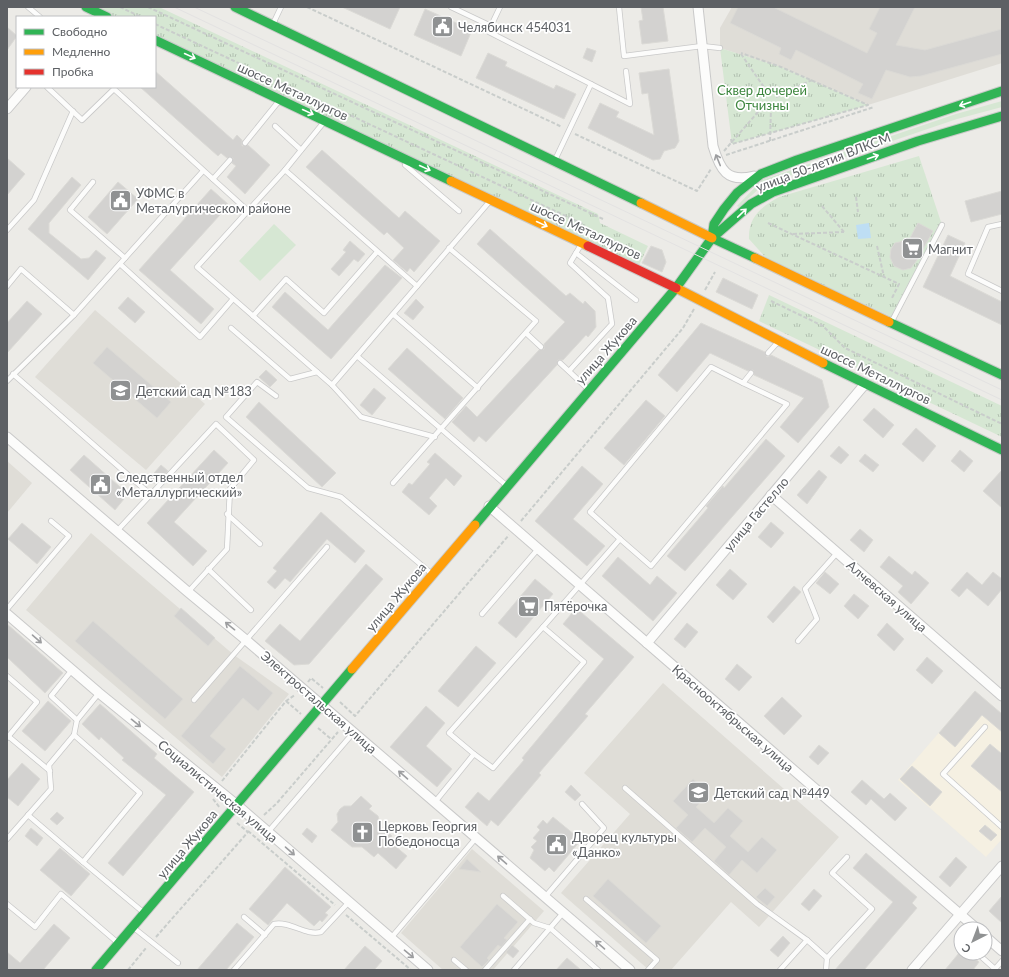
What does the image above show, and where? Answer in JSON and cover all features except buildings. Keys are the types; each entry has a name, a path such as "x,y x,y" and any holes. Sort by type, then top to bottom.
{"main road":[{"path":"235,7 712,238 1002,375"},
{"path":"88,11 104,16"},
{"name":"шоссе Металлургов","path":"156,40 699,299 865,384 1002,450"},
{"name":"улица 50-летия ВЛКСМ","path":"712,238 714,224 724,209 737,194 761,174 797,160 1002,91"},
{"name":"улица 50-летия ВЛКСМ","path":"712,238 751,204 773,192 918,141 1002,116"},
{"name":"улица Жукова","path":"96,970 323,706 432,574 676,288 712,238"}],"street":[{"path":"698,7 713,146 717,158 725,173 733,178 743,179 761,174"},
{"path":"7,109 25,88"},
{"name":"улица Гастелло","path":"647,643 865,384"},
{"name":"Электростальская улица","path":"7,437 303,688 630,970"},
{"name":"Алчевская улица","path":"771,495 1002,696"},
{"name":"Краснооктябрьская улица","path":"490,506 968,921"},
{"name":"Социалистическая улица","path":"7,614 99,693 237,805 428,970"},
{"path":"912,970 1002,866"},
{"path":"993,943 1002,951"}],"lane":[{"path":"28,7 39,16"},
{"path":"273,25 281,7"},
{"path":"451,7 492,26"},
{"path":"500,7 489,32 630,104 626,71"},
{"path":"619,7 624,56 702,46 720,48"},
{"path":"554,162 591,84"},
{"path":"48,88 82,120 114,89 247,210"},
{"path":"245,143 280,99"},
{"path":"7,230 34,200 72,111"},
{"path":"325,121 285,170 247,210 197,267 332,385 361,417 435,437"},
{"path":"275,126 301,150"},
{"path":"390,152 459,211"},
{"path":"213,179 230,160"},
{"path":"285,170 417,286"},
{"path":"7,381 74,316 203,171"},
{"path":"93,182 70,210 125,258"},
{"path":"332,385 394,315 491,199"},
{"path":"1002,224 988,228 968,274 1002,291"},
{"path":"891,323 942,225"},
{"path":"569,372 612,324 608,298 570,263 582,243"},
{"path":"392,483 435,437 536,322 449,248"},
{"path":"253,316 286,279 324,313 377,252"},
{"path":"576,253 636,300"},
{"path":"120,264 200,337 233,299"},
{"path":"7,286 22,269 74,316"},
{"path":"394,315 478,388"},
{"path":"231,328 290,379 317,372"},
{"path":"526,333 541,347"},
{"path":"768,353 779,340"},
{"path":"357,356 507,486"},
{"path":"560,363 589,390"},
{"path":"711,367 743,383 787,404 651,566 590,512 711,367"},
{"path":"743,383 751,373"},
{"path":"13,374 151,495"},
{"path":"276,396 257,382 226,417 308,488 341,497 432,574"},
{"path":"117,531 216,424 254,460 230,490 227,549 188,592"},
{"path":"228,514 260,544"},
{"path":"7,609 69,536 51,521"},
{"path":"543,627 584,662 493,768 449,733 620,539"},
{"path":"194,700 327,547"},
{"path":"482,614 538,549"},
{"path":"798,641 817,619 805,589 837,552"},
{"path":"208,570 251,610"},
{"path":"72,670 51,696 76,720"},
{"path":"7,676 37,702 8,737 50,771"},
{"path":"7,839 51,789 49,765 74,735 76,720 99,693"},
{"path":"985,727 943,774 1002,827"},
{"path":"268,832 354,732"},
{"path":"74,735 140,793 83,862"},
{"path":"435,802 474,754"},
{"path":"625,788 757,904 807,940 827,958"},
{"path":"545,897 604,828 582,804"},
{"path":"28,815 144,914"},
{"path":"391,938 476,838"},
{"path":"826,970 827,958 872,909 832,873 847,857"},
{"path":"7,904 35,926 61,894 119,943"},
{"path":"502,896 534,923 550,928 598,970"},
{"path":"586,899 657,960 648,970"},
{"path":"234,970 274,924 282,923 315,934 321,932 349,902"},
{"path":"514,970 563,912"},
{"path":"244,917 265,935"},
{"path":"485,970 530,919"},
{"path":"133,927 178,963"},
{"path":"780,970 807,940"},
{"path":"454,960 466,970"},
{"path":"985,961 994,970 1002,961"}],"path":[{"path":"120,7 139,16"},
{"path":"148,7 603,219"},
{"path":"307,7 697,191 717,158 764,105"},
{"path":"156,24 585,225"},
{"path":"732,142 732,144 868,105 812,80 741,53 768,93"},
{"path":"776,97 812,80"},
{"path":"717,158 874,107"},
{"path":"770,108 770,141"},
{"path":"731,138 732,142"},
{"path":"856,197 858,212"},
{"path":"792,234 844,232 822,206"},
{"path":"768,223 899,284 892,298"},
{"path":"877,246 884,277"},
{"path":"128,970 256,822 277,803 345,725 355,716 515,528 683,328 715,272"},
{"path":"771,301 823,326 845,348 1002,424"},
{"path":"355,716 311,678 303,688 286,701 216,788 208,794 228,816 341,910 410,970"}],"shaded area":[{"path":"732,7 1001,7 1002,63 868,105 781,67 720,48 720,28"},
{"name":"Детский сад №183","path":"95,310 205,404 146,470 35,377"},
{"path":"7,461 32,483 7,513"},
{"path":"91,533 234,655 289,694 222,777 26,610"},
{"name":"Детский сад №449","path":"663,683 839,837 759,927 731,902 671,970 649,970 561,893 630,814 584,773"},
{"path":"975,691 1002,714 1002,839 986,857 898,780"},
{"path":"472,849 544,911 493,970 443,970 401,933"}],"green space":[{"path":"93,7 159,7 598,214 600,223 648,246 639,265 156,36 156,16 112,16"},
{"name":"Сквер дочерей Отчизны","path":"720,48 781,67 868,105 732,144"},
{"path":"1002,101 1002,107 957,119 763,185 739,207 737,206 762,180 956,114"},
{"path":"919,156 942,225 894,318 766,258 749,239 749,231 753,219 761,209 779,197"},
{"path":"274,224 296,245 260,281 239,261"},
{"path":"769,295 1002,406 1002,437 759,321"}],"water":[{"path":"869,223 871,238 858,239 856,225"}],"tram line":[{"path":"174,7 1002,400"},
{"path":"194,7 1002,390"}],"traffic: fast":[{"path":"86,7 105,16"},
{"path":"235,7 641,203"},
{"path":"156,40 451,181"},
{"path":"712,238 714,224 724,209 737,193 761,174 797,160 1002,91"},
{"path":"712,238 751,204 773,192 918,141 1002,116"},
{"path":"475,525 676,288 712,238 755,258"},
{"path":"889,322 1002,375"},
{"path":"823,363 1002,450"},
{"path":"96,970 352,669"}],"traffic: slow":[{"path":"451,181 588,246"},
{"path":"641,203 712,238"},
{"path":"755,258 889,322"},
{"path":"676,288 823,363"},
{"path":"352,669 475,525"}],"traffic: jam":[{"path":"588,246 676,288"}],"place":[{"name":"Челябинск 454031","path":"443,27"},
{"name":"УФМС в Металургическом районе","path":"121,200"},
{"name":"Магнит","path":"912,249"},
{"name":"Детский сад №183","path":"120,391"},
{"name":"Следственный отдел «Металлургический»","path":"101,484"},
{"name":"Пятёрочка","path":"528,606"},
{"name":"Детский сад №449","path":"698,793"},
{"name":"Церковь Георгия Победоносца","path":"362,833"},
{"name":"Дворец культуры «Данко»","path":"556,844"}]}
